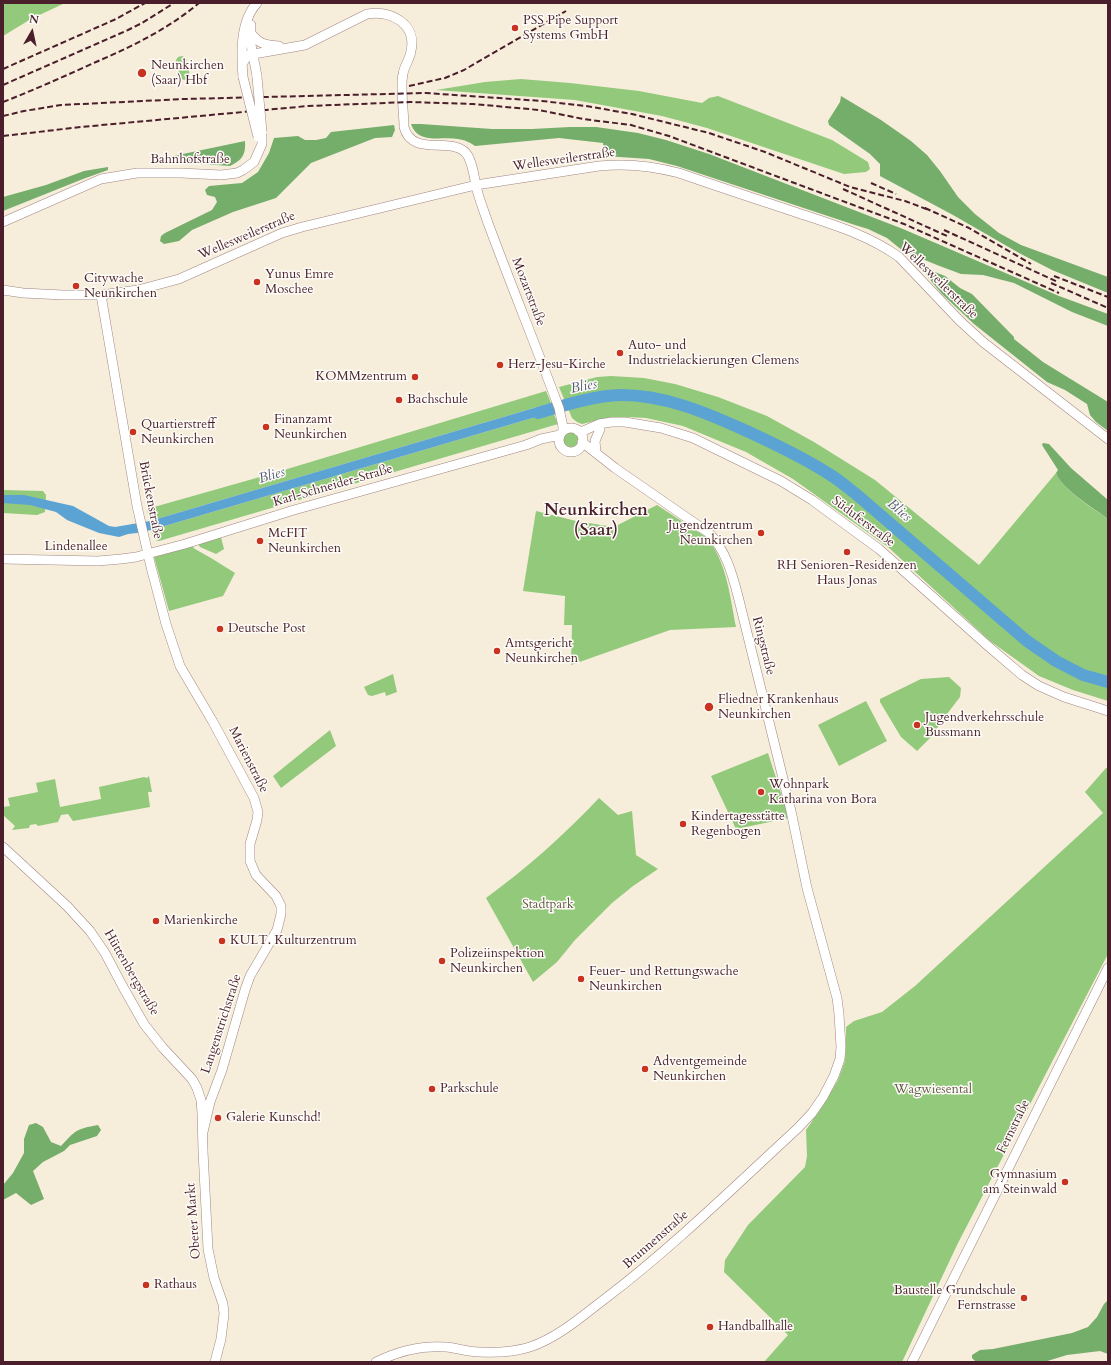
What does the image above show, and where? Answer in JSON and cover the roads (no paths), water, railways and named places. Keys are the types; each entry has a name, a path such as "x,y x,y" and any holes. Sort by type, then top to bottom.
{"street":[{"path":"258,3 252,18 250,32 251,47 257,77 262,136 260,148"},
{"path":"258,3 252,8 245,27 242,49 242,64 243,77 254,115 260,148"},
{"name":"Mozartstraße","path":"253,53 305,45 367,14 386,14 401,20 410,32 412,45 411,52 402,74 404,127 406,133 417,143 454,147 461,149 467,154 471,162 480,199 506,272 570,434"},
{"path":"250,32 256,40 262,43 291,48"},
{"path":"242,64 248,55 253,53"},
{"name":"Bahnhofstraße","path":"3,222 101,179 137,173 230,174 243,170 254,162 260,148"},
{"name":"Wellesweilerstraße","path":"3,290 63,295 102,295 138,290 179,279 282,233 302,227 476,185 599,166 644,166 679,173 845,229 871,240 898,258 960,321 983,342 1108,440"},
{"name":"Brückenstraße","path":"102,295 112,364 148,554 172,645 180,666 201,702"},
{"name":"Süduferstraße","path":"570,434 599,424 612,422 625,422 644,425 673,431 693,438 764,472 812,500 879,549 1022,675 1039,686 1064,697 1108,711"},
{"name":"Süduferstraße","path":"570,434 590,433 600,429 619,426 644,425"},
{"path":"596,452 594,441 600,429"},
{"name":"Karl-Schneider-Straße","path":"148,554 294,510 526,445 542,439 570,434"},
{"name":"Ringstraße","path":"570,434 596,452 615,468"},
{"name":"Ringstraße","path":"570,434 615,468 709,533 721,547 732,572 791,811 807,888 837,998"},
{"name":"Lindenallee","path":"3,558 98,561 121,560 148,554"},
{"name":"Marienstraße","path":"201,702 214,722 254,798 258,812 257,820 252,833 249,852 251,867 256,875 276,896 281,906"},
{"name":"Hüttenbergstraße","path":"3,848 67,906 90,931 105,953 144,1024 163,1048 192,1079 201,1100 203,1132"},
{"name":"Langenstrichstraße","path":"203,1132 210,1102 226,1055 237,1013 250,976 277,930 281,914 281,906"},
{"name":"Fernstraße","path":"912,1362 1108,968"},
{"name":"Brunnenstraße","path":"376,1362 392,1354 426,1347 446,1347 478,1352 504,1352 529,1347 557,1335 642,1270 798,1128 824,1097 840,1060 842,1037 837,998"},
{"path":"197,1088 207,1091 214,1091"},
{"name":"Oberer Markt","path":"203,1132 208,1249 214,1278 223,1307 224,1325 215,1362"}],"water":[{"path":"551,403 553,412 151,530 119,537 99,533 67,520 56,512 30,505 3,503 3,495 24,495 73,506 109,526 115,527 150,521"}],"waterway":[{"name":"Blies","path":"538,413 579,401 611,395 637,396 667,401 697,410 763,439 808,461 833,476 1027,641 1056,661 1083,675 1108,682"}],"railway":[{"path":"3,69 116,19 145,3"},
{"path":"3,85 128,30 174,3"},
{"path":"3,102 61,78 137,43 163,29 199,3"},
{"path":"409,86 445,78 464,70 566,11"},
{"path":"3,116 61,105 184,99 426,93 542,101 586,106 632,114 709,133 765,152 850,187 905,201 929,210"},
{"path":"3,136 81,127 308,106 410,102 473,104 539,110 583,119 631,125 669,136 904,224 1059,293"},
{"path":"871,183 896,194"},
{"path":"843,189 947,236"},
{"path":"925,208 969,228 1031,264"},
{"path":"944,230 1058,282"},
{"path":"1054,276 1108,297"},
{"path":"1051,283 1108,308"}],"place":[{"name":"PSS Pipe Support Systems GmbH","path":"515,28"},
{"name":"Neunkirchen (Saar) Hbf","path":"142,73"},
{"name":"Yunus Emre Moschee","path":"257,282"},
{"name":"Citywache Neunkirchen","path":"76,286"},
{"name":"Auto- und Industrielackierungen Clemens","path":"620,353"},
{"name":"Herz-Jesu-Kirche","path":"500,365"},
{"name":"KOMMzentrum","path":"415,377"},
{"name":"Bachschule","path":"399,400"},
{"name":"Finanzamt Neunkirchen","path":"266,427"},
{"name":"Quartierstreff Neunkirchen","path":"133,432"},
{"name":"Jugendzentrum Neunkirchen","path":"761,533"},
{"name":"McFIT Neunkirchen","path":"260,541"},
{"name":"RH Senioren-Residenzen Haus Jonas","path":"847,552"},
{"name":"Deutsche Post","path":"220,629"},
{"name":"Amtsgericht Neunkirchen","path":"497,651"},
{"name":"Fliedner Krankenhaus Neunkirchen","path":"709,707"},
{"name":"Jugendverkehrsschule Bussmann","path":"917,725"},
{"name":"Wohnpark Katharina von Bora","path":"761,792"},
{"name":"Kindertagesstätte Regenbogen","path":"683,824"},
{"name":"Marienkirche","path":"156,921"},
{"name":"KULT. Kulturzentrum","path":"222,941"},
{"name":"Polizeiinspektion Neunkirchen","path":"442,961"},
{"name":"Feuer- und Rettungswache Neunkirchen","path":"581,979"},
{"name":"Adventgemeinde Neunkirchen","path":"645,1069"},
{"name":"Parkschule","path":"432,1089"},
{"name":"Galerie Kunschd!","path":"218,1118"},
{"name":"Gymnasium am Steinwald","path":"1065,1182"},
{"name":"Rathaus","path":"146,1285"},
{"name":"Baustelle Grundschule Fernstrasse","path":"1024,1298"},
{"name":"Handballhalle","path":"710,1327"}],"district":[{"name":"Neunkirchen (Saar)","path":"596,521"}],"park label":[{"name":"Stadtpark","path":"548,905"},
{"name":"Wagwiesental","path":"933,1090"}]}
